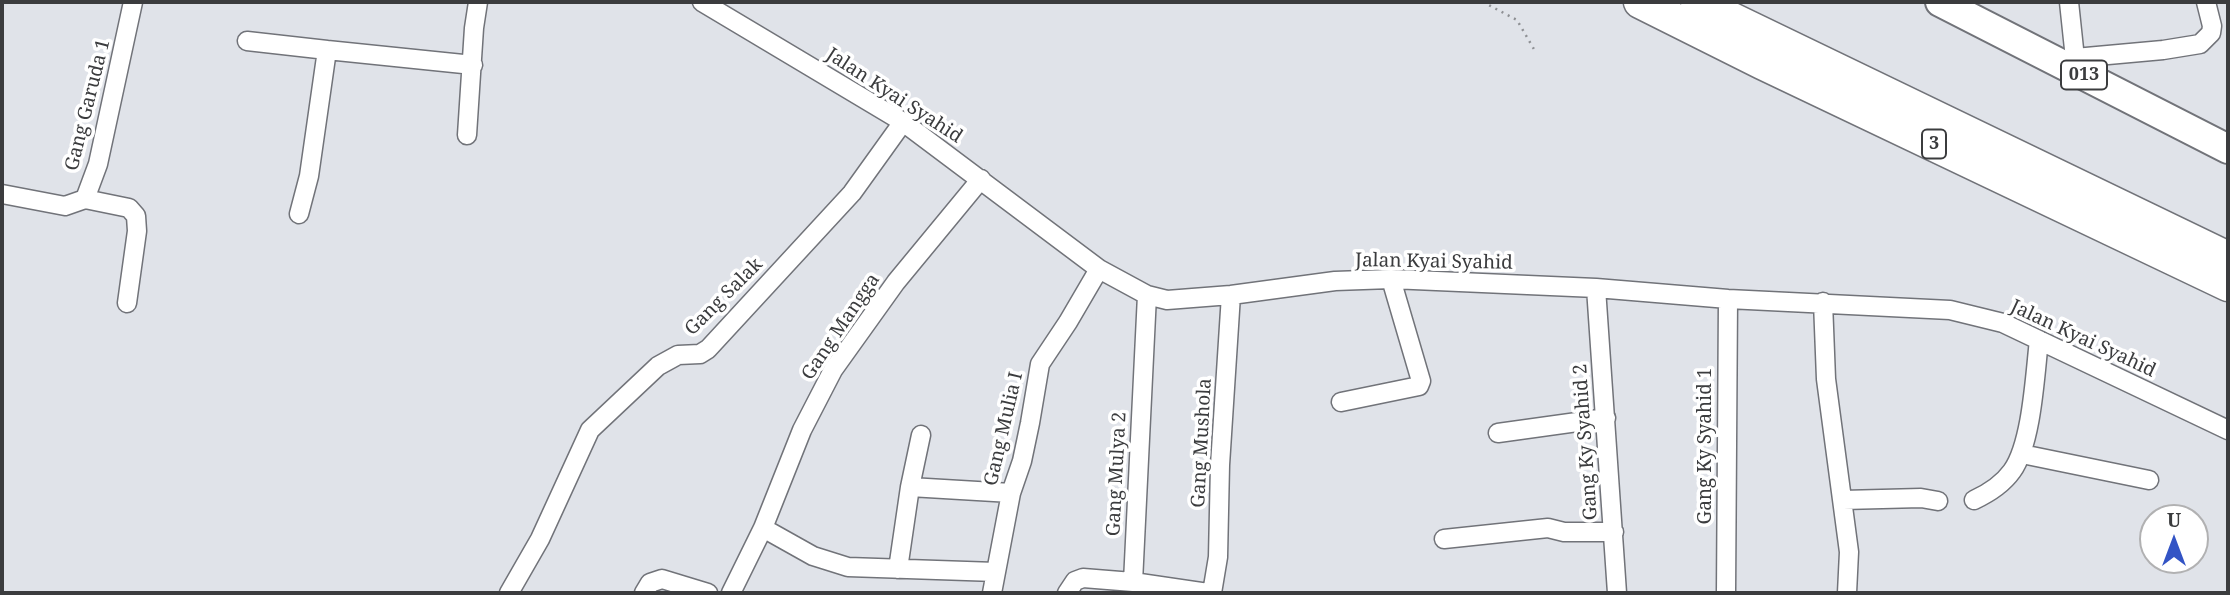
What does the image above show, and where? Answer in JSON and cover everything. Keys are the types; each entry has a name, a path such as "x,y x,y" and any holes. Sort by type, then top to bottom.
{"highway":[{"name":"3","path":"1640,2 2228,285"},
{"name":"3","path":"1698,2 2228,258"}],"main road":[{"name":"013","path":"1940,2 2076,64 2228,149"}],"street":[{"name":"Gang Garuda 1","path":"127,303 137,231 136,216 129,208 85,199 98,164 133,2"},
{"path":"467,135 478,2"},
{"name":"Jalan Kyai Syahid","path":"702,2 902,122 1099,269 1147,295 1167,300 1231,295 1335,281 1391,279 1596,288 1728,299 1950,310 2003,323 2228,430"},
{"path":"2069,2 2076,64 2200,44 2211,33 2212,26 2206,2"},
{"path":"247,41 473,65"},
{"path":"299,214 309,176 327,50"},
{"name":"Gang Salak","path":"509,593 540,539 590,430 659,366 678,355 700,354 708,349 852,193 902,122"},
{"name":"Gang Mangga","path":"730,593 763,528 802,430 833,370 896,282 981,179"},
{"path":"2,194 65,206 85,199"},
{"name":"Gang Mulia I","path":"992,593 1011,493 1022,461 1040,364 1099,269"},
{"path":"1340,402 1419,386 1422,381 1391,279"},
{"name":"Gang Ky Syahid 2","path":"1596,288 1617,593"},
{"name":"Gang Mulya 2","path":"1132,582 1147,295"},
{"name":"Gang Mushola","path":"1132,582 1210,593 1218,557 1220,465 1231,295"},
{"name":"Gang Ky Syahid 1","path":"1726,593 1728,299"},
{"path":"1823,303 1826,379 1849,552 1847,593"},
{"path":"1974,500 1994,490 2012,471 2022,454 2039,340"},
{"path":"1498,433 1605,418"},
{"path":"898,569 921,435"},
{"path":"2022,454 2149,480"},
{"path":"910,487 1011,493"},
{"path":"1843,500 1921,498 1938,501"},
{"path":"763,528 813,556 848,567 996,572"},
{"path":"1444,539 1548,528 1564,532 1614,532"},
{"path":"1068,593 1075,581 1083,578 1132,582"},
{"path":"644,593 650,583 662,579 708,593"}],"path":[{"path":"1483,2 1517,20 1535,51"}]}
